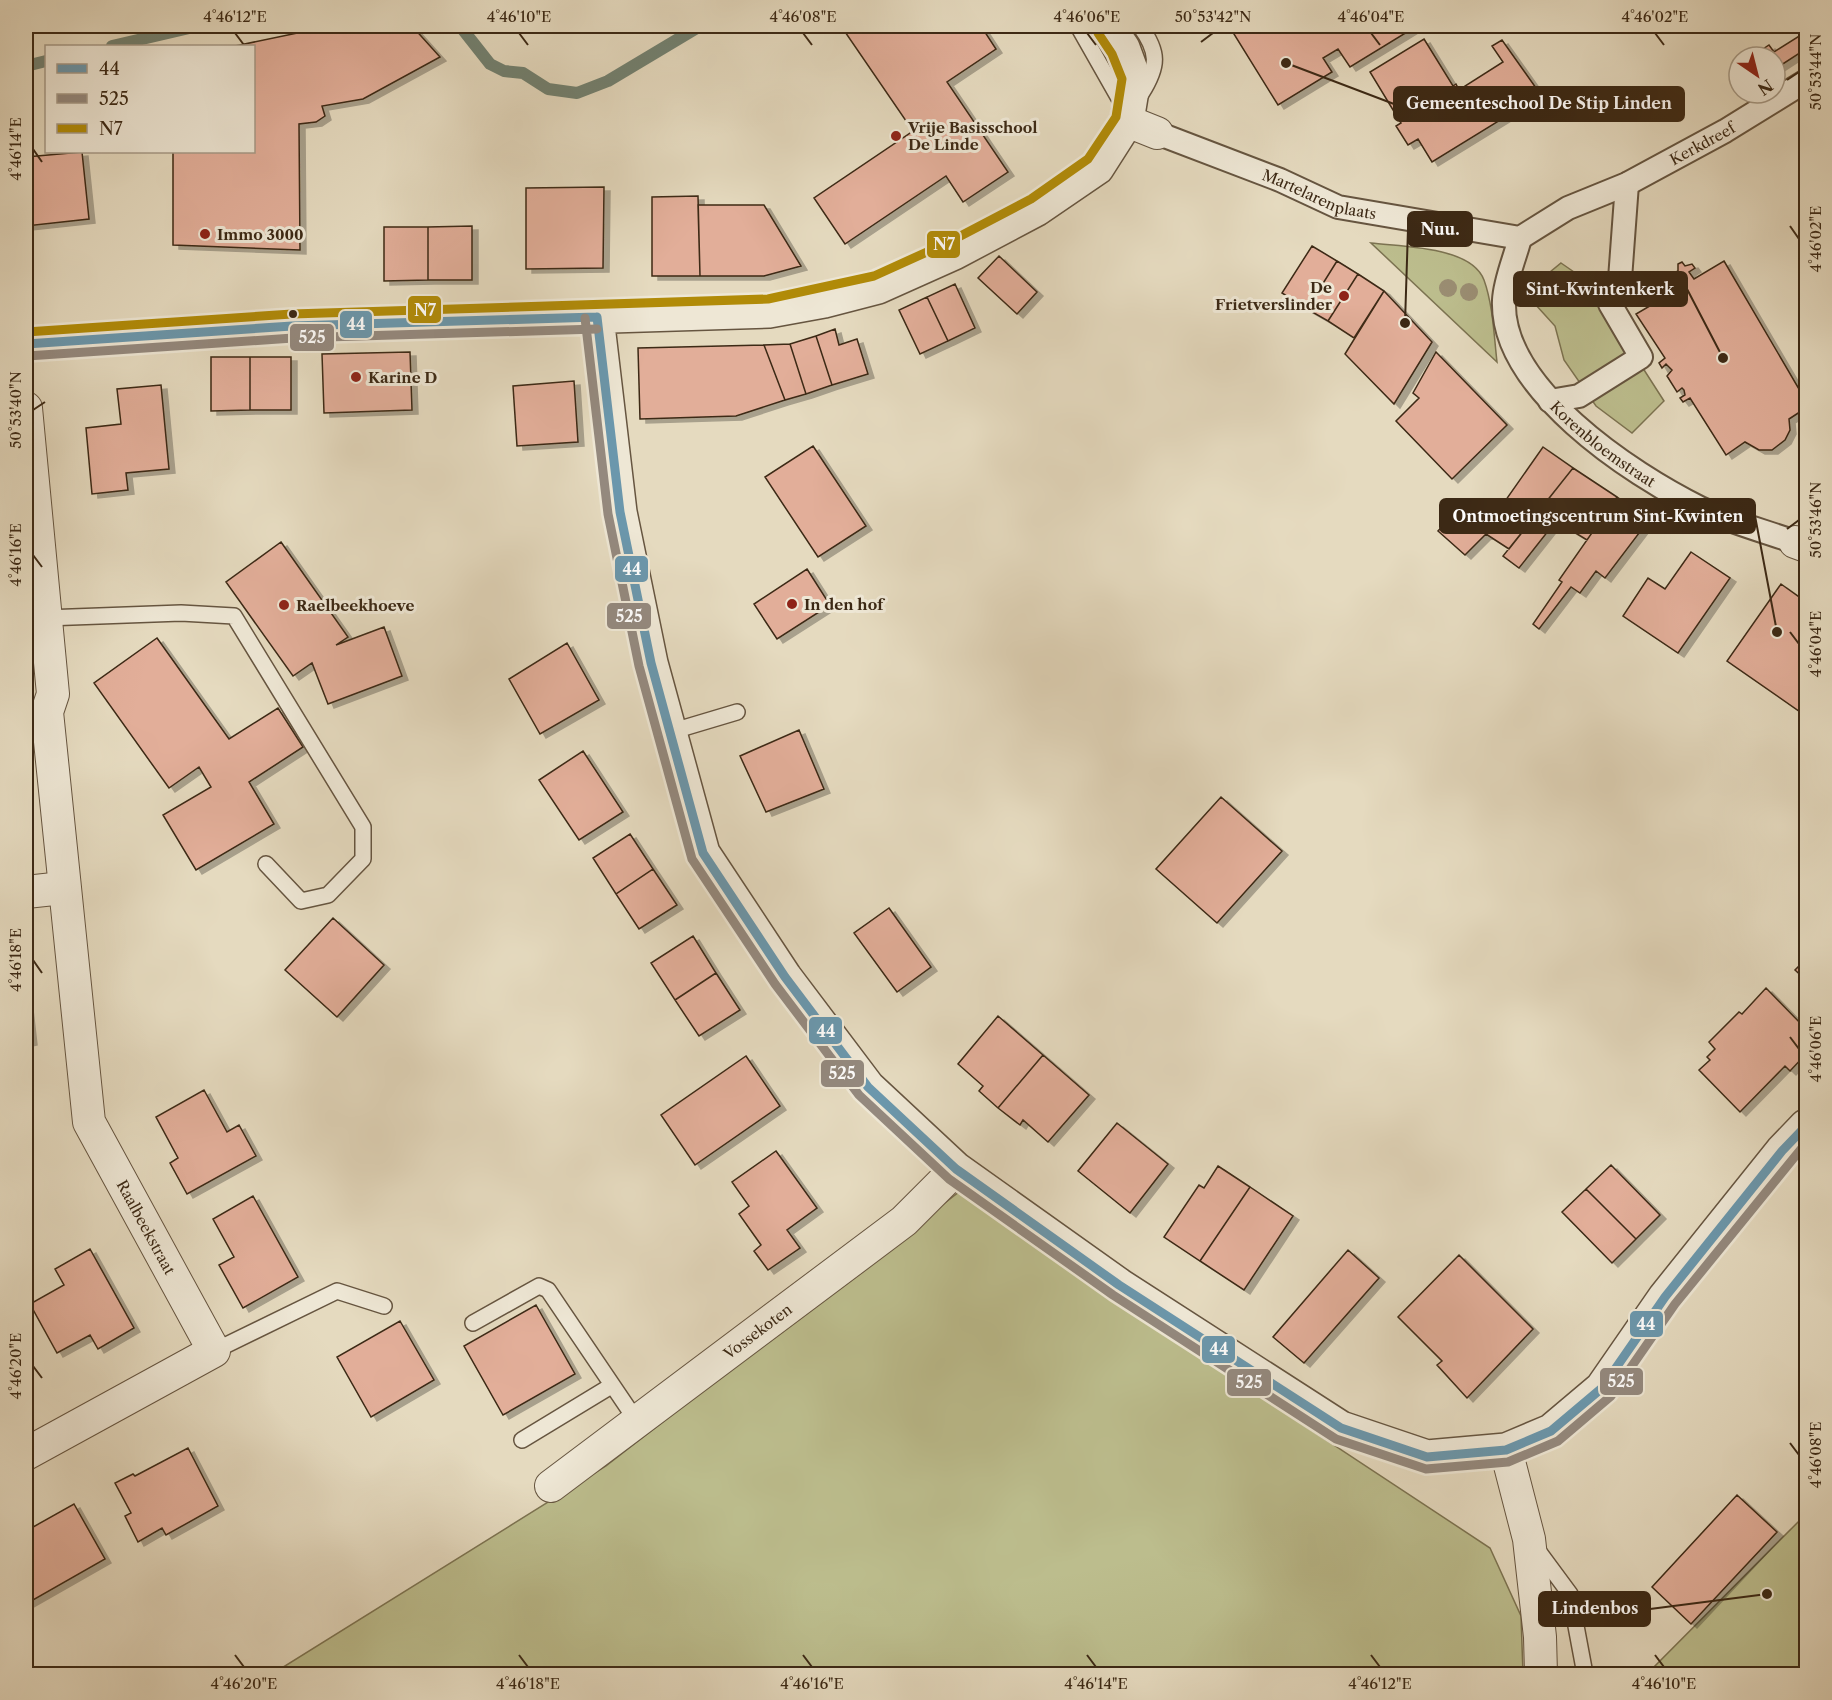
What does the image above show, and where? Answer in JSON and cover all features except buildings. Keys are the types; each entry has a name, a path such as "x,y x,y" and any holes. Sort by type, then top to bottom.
{"street":[{"path":"26,344 292,326 769,311 824,302 878,287 954,253 1037,209 1097,168 1128,118 1134,78 1124,48 1108,26"},
{"name":"Kerkdreef","path":"1627,184 1725,130 1806,81"},
{"name":"Martelarenplaats","path":"1128,118 1157,133 1280,180 1338,207 1520,238"},
{"path":"1520,238 1568,208 1627,184 1620,279 1610,304 1641,357 1579,396 1550,401"},
{"name":"Korenbloemstraat","path":"1520,238 1504,300 1507,326 1518,358 1550,401 1605,450 1700,508 1801,544"},
{"path":"597,317 620,512 651,663 703,853 785,977 868,1088 957,1169 1119,1285 1341,1428 1427,1457 1506,1450 1551,1431 1602,1388 1665,1297 1782,1151 1806,1126"},
{"name":"Raalbeekstraat","path":"26,408 53,694 47,712 63,888 89,1122 214,1351"},
{"path":"26,892 63,888"},
{"name":"Vossekoten","path":"551,1486 904,1221 957,1169"},
{"path":"26,1454 214,1351"},
{"path":"1506,1450 1529,1539 1540,1636 1540,1674"}],"lane":[{"path":"1078,26 1128,118"},
{"path":"1128,118 1149,82 1156,56 1152,42 1140,26"},
{"path":"45,618 181,613 234,616 363,827 363,859 328,895 301,901 266,864"},
{"path":"670,732 737,712"},
{"path":"473,1323 539,1286 548,1290 611,1386 638,1422"},
{"path":"214,1351 337,1291 384,1306"},
{"path":"522,1440 611,1386"},
{"path":"1529,1539 1570,1594 1585,1674"}],"green space":[{"path":"1371,243 1451,254 1477,269 1484,280 1489,300 1497,362"},
{"path":"1561,263 1587,281 1664,401 1632,433 1596,406 1564,360 1555,326 1535,304 1544,277"},
{"path":"959,1192 1099,1290 1490,1548 1521,1616 1523,1674 272,1674 606,1466"},
{"path":"1806,1514 1806,1674 1647,1674"}],"waterway":[{"path":"116,45 198,26"},
{"path":"460,26 490,64 504,71 523,73 548,89 577,93 608,81 700,26"},
{"path":"26,66 45,61"}],"transit line":[{"name":"N7","path":"26,332 292,314 768,299 874,276 949,242 1031,199 1088,159 1116,117 1122,79 1112,54 1098,33"},
{"name":"44","path":"597,317 620,512 651,663 703,853 785,977 868,1087 956,1169 1119,1285 1341,1428 1427,1457 1506,1450 1551,1431 1602,1388 1665,1297 1782,1151 1806,1126"},
{"name":"44","path":"26,344 292,326 597,317"},
{"name":"525","path":"585,318 608,514 639,666 692,859 775,984 859,1095 949,1179 1113,1295 1336,1439 1426,1469 1508,1462 1558,1441 1611,1396 1675,1304 1806,1143"},
{"name":"525","path":"27,356 293,338 597,329"}],"place":[{"name":"Gemeenteschool De Stip Linden","path":"1286,63"},
{"name":"Vrije Basisschool De Linde","path":"896,136"},
{"name":"Immo 3000","path":"205,234"},
{"name":"De Frietverslinder","path":"1344,296"},
{"name":"Nuu.","path":"1405,323"},
{"name":"Sint-Kwintenkerk","path":"1723,358"},
{"name":"Karine D","path":"356,377"},
{"name":"In den hof","path":"792,604"},
{"name":"Raelbeekhoeve","path":"284,605"},
{"name":"Ontmoetingscentrum Sint-Kwinten","path":"1777,632"},
{"name":"Lindenbos","path":"1767,1594"}]}
